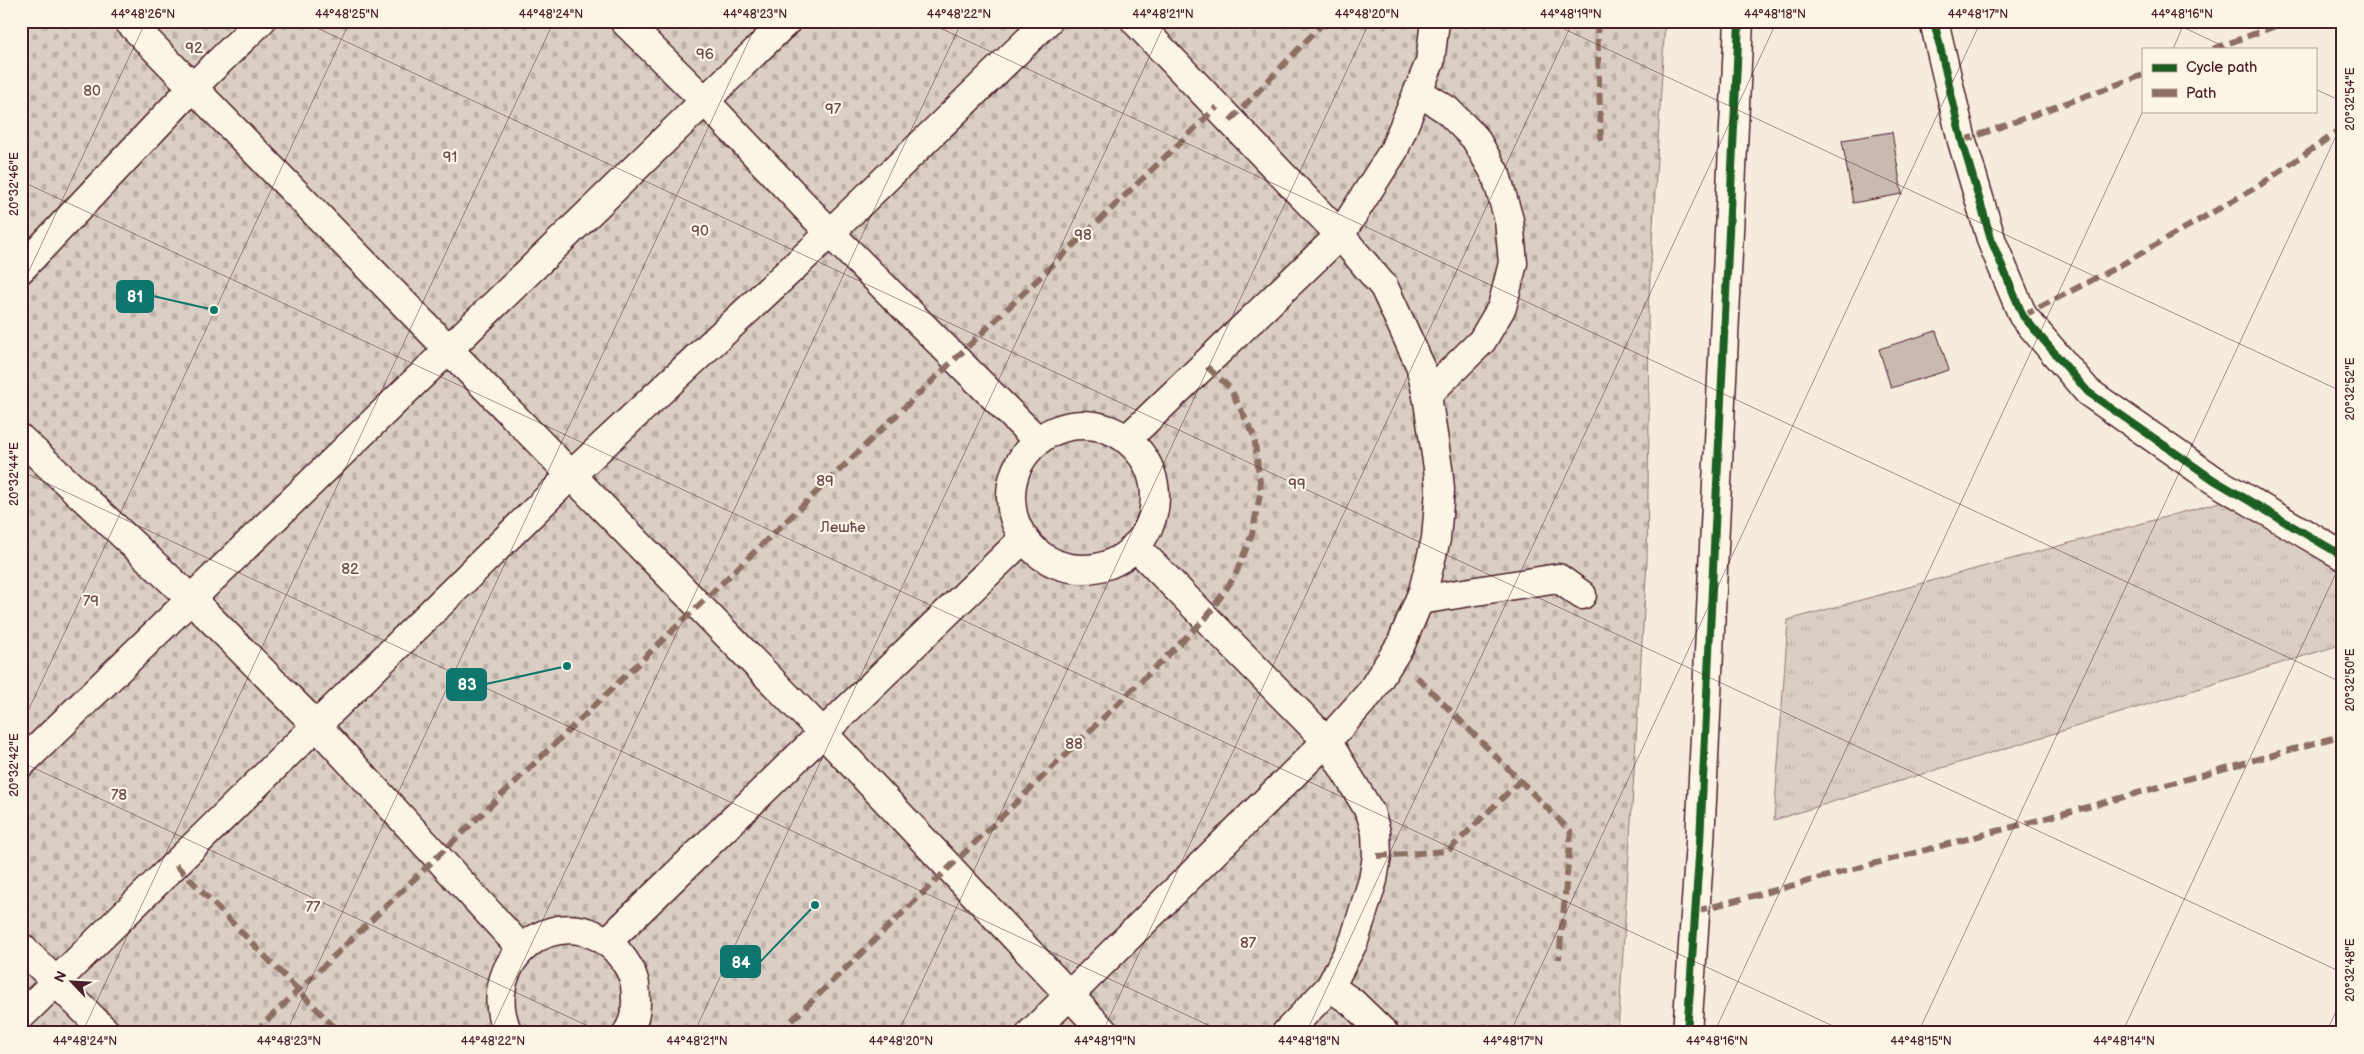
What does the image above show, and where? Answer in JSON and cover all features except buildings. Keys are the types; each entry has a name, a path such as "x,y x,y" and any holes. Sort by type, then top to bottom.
{"street":[{"path":"128,21 446,350 823,733 1105,1033"},
{"path":"21,269 193,87 261,21"},
{"path":"624,21 705,101 830,233 1038,441"},
{"path":"21,764 787,21"},
{"path":"21,1016 58,982 570,476 830,233 1048,21"},
{"path":"1031,1033 1327,740 1370,693 1400,644 1420,600 1436,539 1440,490 1428,396 1420,365 1384,287 1340,235 1135,21"},
{"path":"1127,439 1340,235 1394,150 1430,62 1435,21"},
{"path":"1687,1033 1700,842 1739,21"},
{"path":"1934,21 1962,141 1992,242 2023,316 2088,392 2214,480 2343,556"},
{"path":"1418,92 1447,110 1475,138 1496,175 1509,220 1513,263 1502,308 1482,341 1428,396"},
{"path":"1082,425 1110,429 1127,439 1144,456 1153,478 1155,503 1149,526 1135,546 1119,560 1099,567 1078,569 1051,561 1039,554 1024,538 1015,519 1011,497 1015,476 1021,463 1038,441 1054,431 1082,425"},
{"path":"21,439 192,600 317,726 521,948"},
{"path":"607,942 1024,538"},
{"path":"1135,546 1327,740 1370,812 1376,832 1377,856 1373,880 1354,941 1330,987 1286,1033"},
{"path":"1420,600 1558,578 1582,595"},
{"path":"508,1033 502,1020 499,1001 502,981 509,964 521,948 537,938 554,932 572,930 590,933 607,942 623,958 634,979 637,1002 632,1026 628,1033"},
{"path":"21,947 107,1033"},
{"path":"1330,987 1352,1002 1384,1033"}],"green space":[{"name":"Лешће","path":"21,21 1665,21 1648,312 1647,561 1618,1033 21,1033"},
{"path":"2242,496 2343,556 2343,644 1774,820 1788,620"}],"marked path":[{"path":"1230,121 1325,21"},
{"path":"1597,21 1601,141"},
{"path":"2216,48 2289,21"},
{"path":"1962,141 2142,75"},
{"path":"254,1033 1217,107"},
{"path":"2023,316 2119,266 2260,185 2343,128"},
{"path":"779,1033 1206,618 1235,576 1252,534 1261,490 1254,436 1230,388 1205,365"},
{"path":"1417,677 1571,832 1559,959"},
{"path":"1696,911 2095,805 2343,735"},
{"path":"1377,856 1448,851 1520,781"},
{"path":"176,865 340,1033"}],"cycle path":[{"path":"1687,1033 1700,842 1739,21"},
{"path":"1934,21 1962,141 1992,242 2023,316 2088,392 2214,480 2343,556"}],"place":[{"name":"81","path":"214,310"},
{"name":"83","path":"567,666"},
{"name":"84","path":"815,905"}],"park label":[{"name":"92","path":"194,48"},
{"name":"96","path":"705,54"},
{"name":"80","path":"92,91"},
{"name":"97","path":"833,109"},
{"name":"91","path":"450,157"},
{"name":"90","path":"700,231"},
{"name":"98","path":"1083,235"},
{"name":"89","path":"825,481"},
{"name":"99","path":"1297,484"},
{"name":"82","path":"350,569"},
{"name":"79","path":"91,601"},
{"name":"88","path":"1074,744"},
{"name":"78","path":"119,795"},
{"name":"77","path":"313,907"},
{"name":"87","path":"1248,943"}]}
